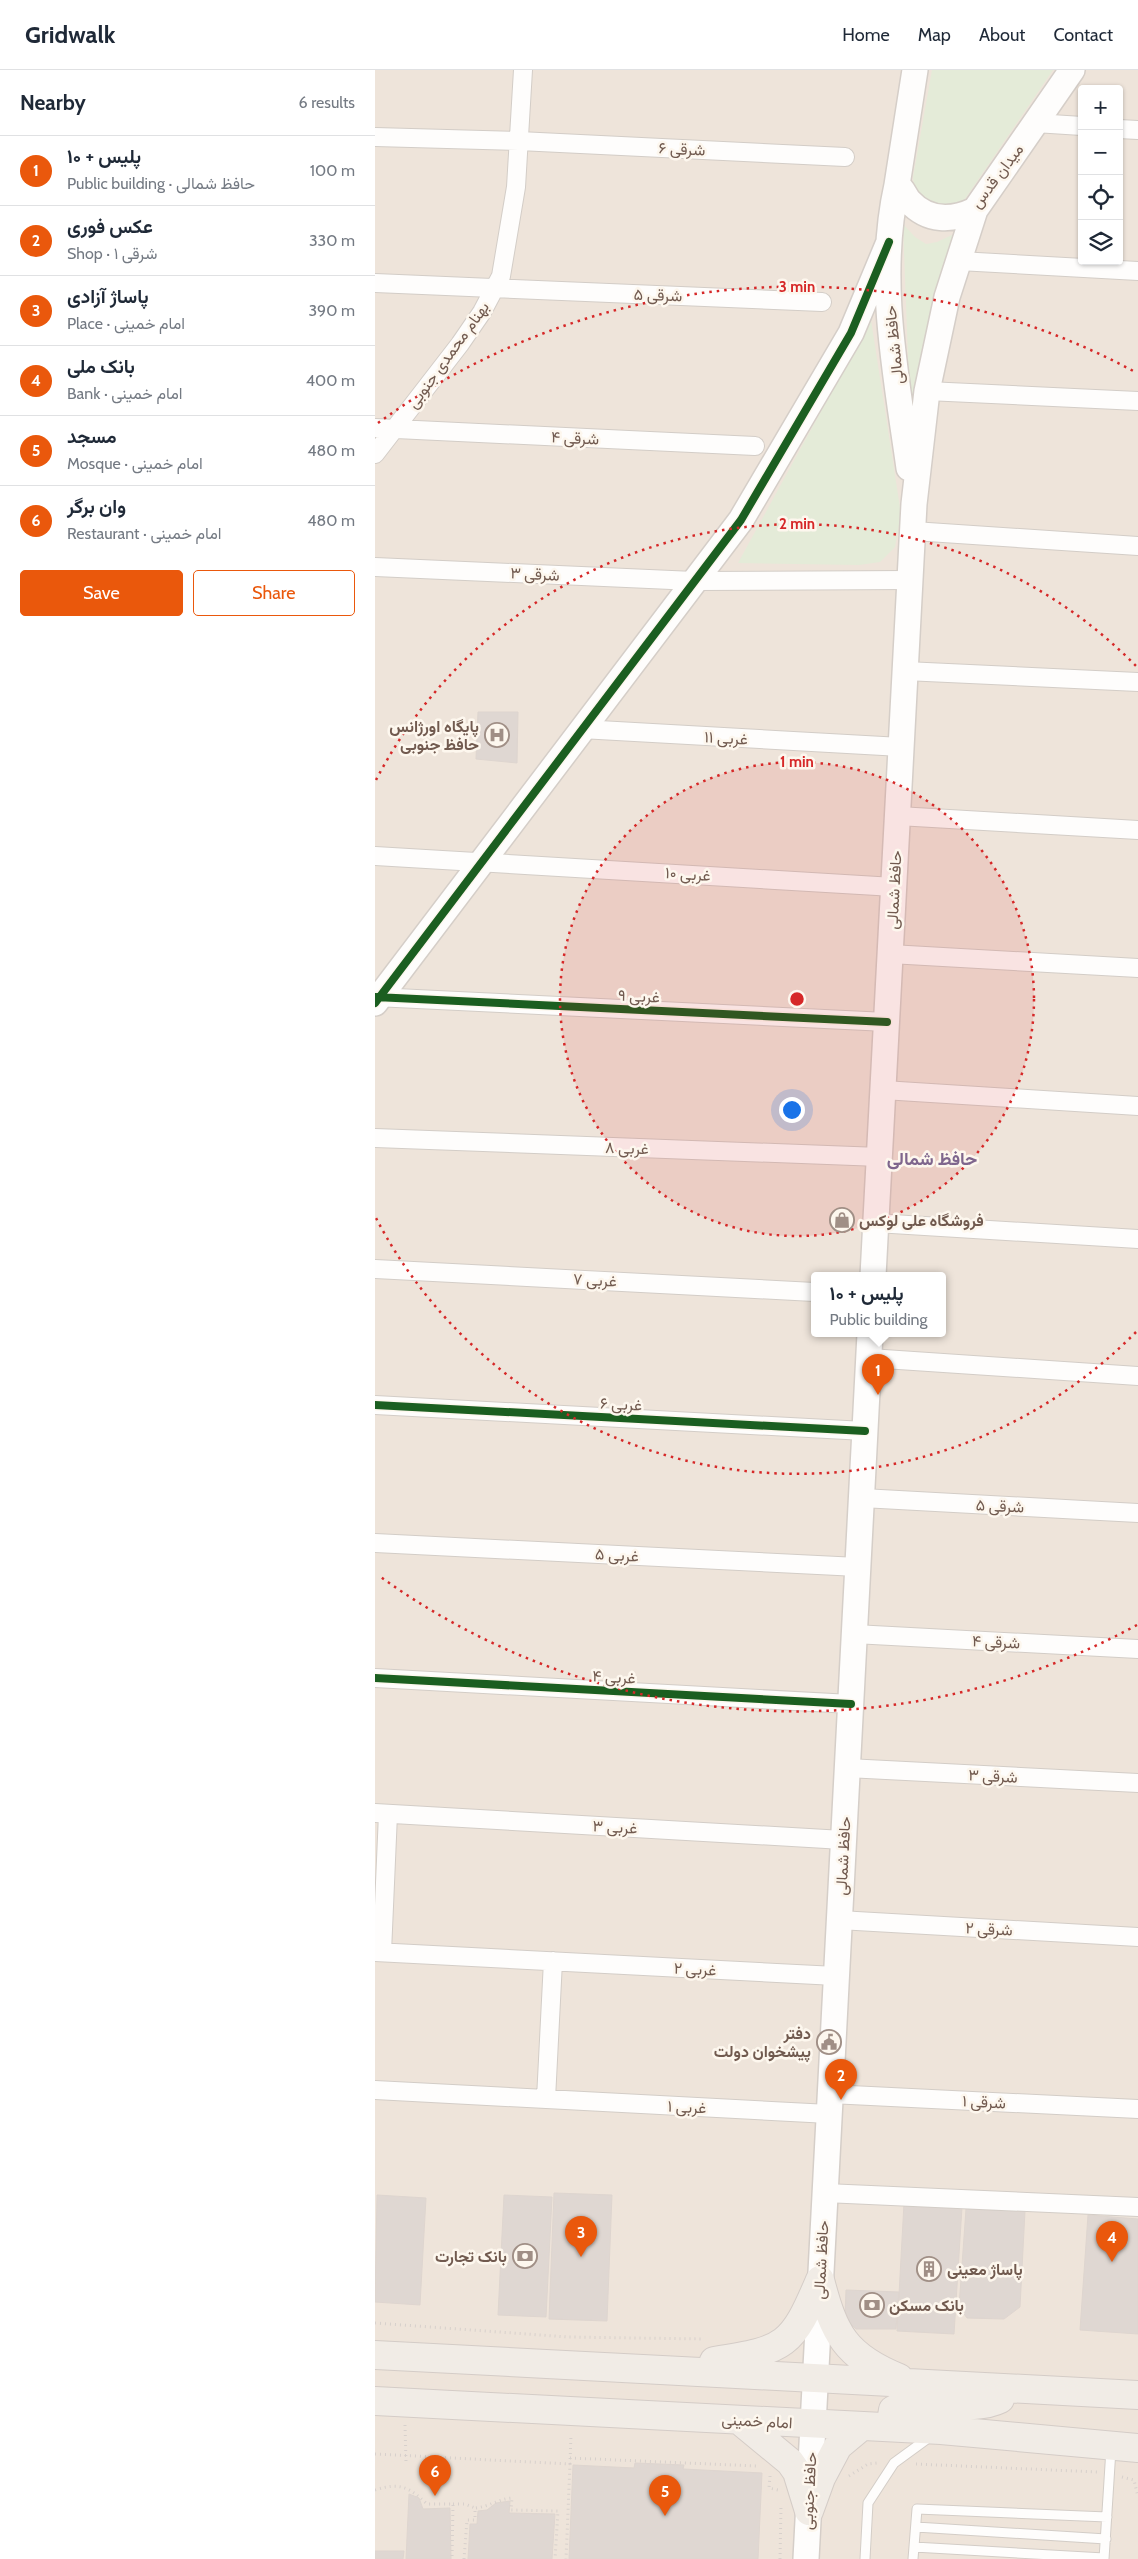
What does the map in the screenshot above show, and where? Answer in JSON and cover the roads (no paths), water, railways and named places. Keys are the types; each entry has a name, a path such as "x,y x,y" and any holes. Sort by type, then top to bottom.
{"main road":[{"path":"897,185 915,70"},
{"name":"میدان قدس","path":"897,185 919,210 932,216 947,219 962,216 975,210 1072,70"},
{"name":"حافظ شمالی","path":"897,185 890,217 886,277 893,353 914,504"},
{"name":"حافظ شمالی","path":"873,1272 914,504 927,391 947,297 975,210"},
{"path":"380,999 481,861 741,520 851,333 889,242"},
{"name":"حافظ شمالی","path":"813,2423 870,1337"},
{"path":"652,2369 743,2357 765,2352 781,2344 804,2318 820,2280"},
{"path":"820,2280 830,2318 838,2334 863,2359 884,2372 908,2382"},
{"path":"375,2355 1138,2395"},
{"path":"913,2428 892,2416 893,2410 904,2405 973,2405 994,2402 1019,2389"},
{"name":"امام خمینی","path":"375,2401 913,2428 1125,2447"},
{"path":"739,2420 790,2462 797,2472 809,2511"},
{"name":"حافظ جنوبی","path":"806,2559 813,2423"},
{"path":"809,2511 821,2478 838,2446 862,2426"}],"street":[{"name":"بهنام محمدی جنوبی","path":"375,454 460,344 495,289 501,276 517,187 523,70"},
{"path":"1035,123 1078,126"},
{"path":"1123,129 1138,130"},
{"path":"375,137 519,141"},
{"name":"۶ شرقی","path":"519,141 845,157"},
{"path":"959,261 1138,271"},
{"path":"375,283 495,289"},
{"name":"۵ شرقی","path":"495,289 822,302"},
{"path":"927,391 1138,402"},
{"path":"375,428 394,429"},
{"name":"۴ شرقی","path":"394,429 755,446"},
{"path":"913,531 1138,546"},
{"name":"۳ شرقی","path":"375,567 695,581 910,580"},
{"path":"905,671 1138,682"},
{"name":"۱۱ غربی","path":"581,729 901,747"},
{"path":"898,816 1138,830"},
{"path":"375,856 481,861"},
{"name":"۱۰ غربی","path":"481,861 894,887"},
{"path":"891,954 1138,968"},
{"name":"۹ غربی","path":"380,999 887,1022"},
{"path":"883,1090 1138,1106"},
{"name":"۸ غربی","path":"375,1138 880,1157"},
{"path":"876,1224 1138,1239"},
{"name":"۷ غربی","path":"375,1269 811,1292"},
{"path":"869,1358 1138,1376"},
{"name":"۶ غربی","path":"375,1405 865,1431"},
{"name":"۵ شرقی","path":"862,1498 1138,1513"},
{"name":"۵ غربی","path":"375,1543 858,1567"},
{"name":"۴ شرقی","path":"854,1634 1138,1649"},
{"name":"۴ غربی","path":"375,1678 851,1704"},
{"name":"۳ شرقی","path":"847,1768 1138,1783"},
{"path":"375,2090 546,2099 553,1962 378,1952 381,1814"},
{"name":"۳ غربی","path":"381,1814 843,1840"},
{"name":"۲ شرقی","path":"839,1920 1138,1938"},
{"name":"۲ غربی","path":"553,1962 836,1976"},
{"name":"۱ غربی","path":"546,2099 829,2104"},
{"name":"۱ شرقی","path":"829,2104 1138,2109"},
{"path":"825,2193 1138,2207"}],"lane":[{"path":"865,2559 868,2503 894,2462 941,2430"},
{"path":"914,2547 1104,2558 1110,2473 1125,2447"},
{"path":"913,2559 917,2509 1107,2517"},
{"path":"916,2527 1106,2538"}],"place":[{"name":"پایگاه اورژانس حافظ جنوبی","path":"497,735"},
{"name":"فروشگاه علی لوکس","path":"842,1220"},
{"name":"پلیس + ۱۰","path":"878,1395"},
{"name":"دفتر پیشخوان دولت","path":"829,2042"},
{"name":"عکس فوری","path":"841,2100"},
{"name":"بانک تجارت","path":"525,2256"},
{"name":"پاساژ آزادی","path":"581,2257"},
{"name":"بانک ملی","path":"1112,2262"},
{"name":"پاساژ معینی","path":"929,2269"},
{"name":"بانک مسکن","path":"872,2305"},
{"name":"وان برگر","path":"435,2496"},
{"name":"مسجد","path":"665,2516"}],"district":[{"name":"حافظ شمالی","path":"932,1159"}]}
